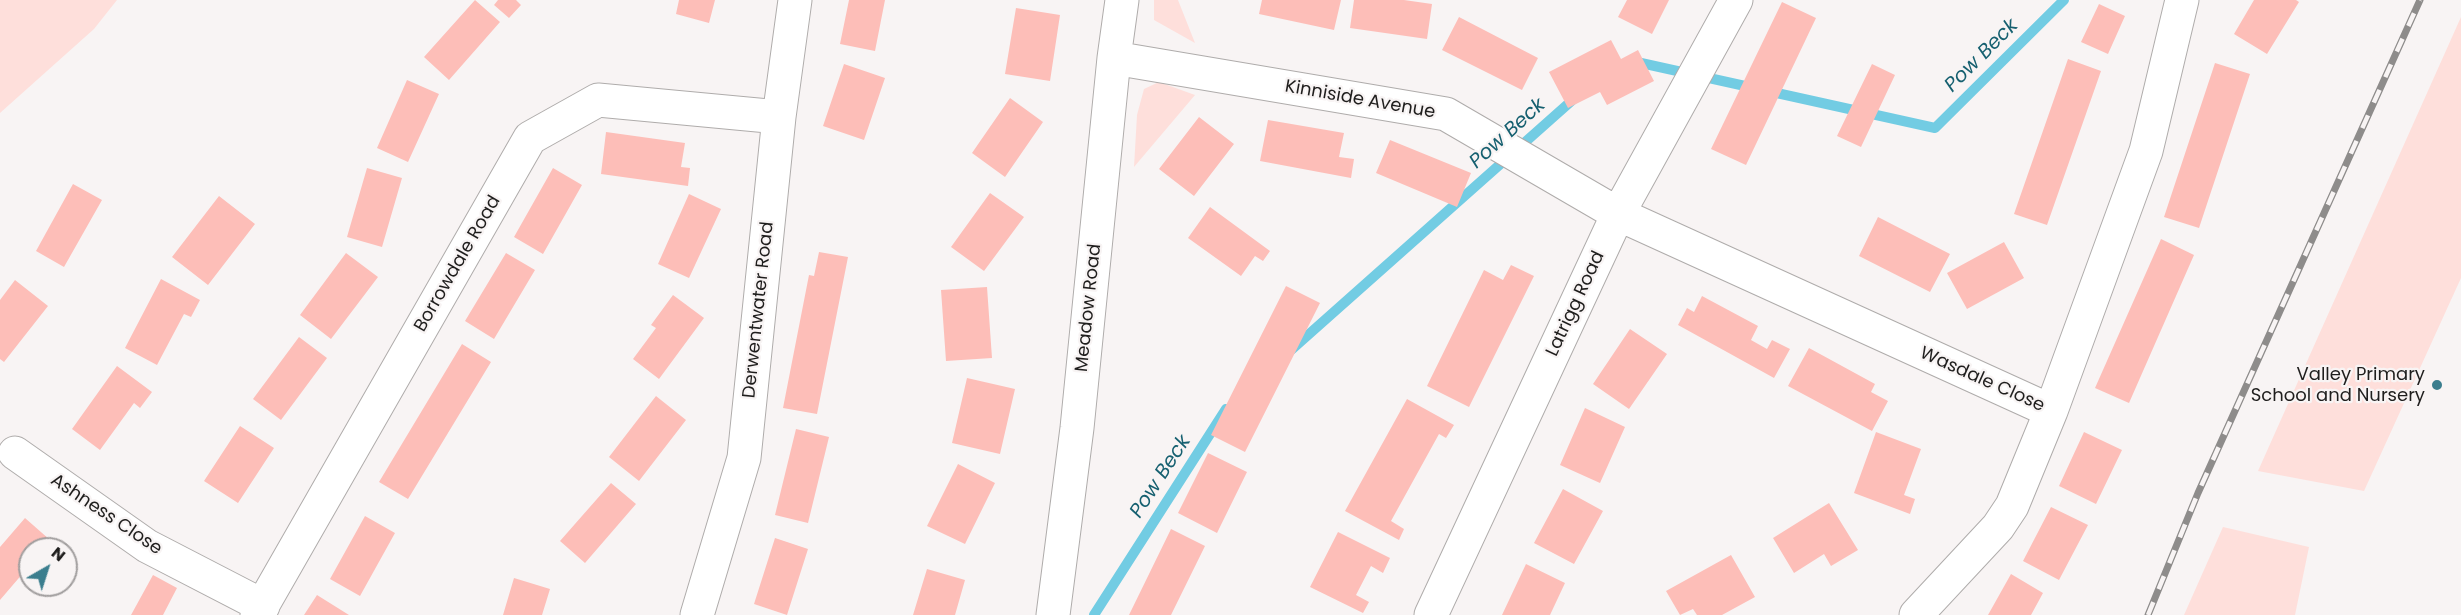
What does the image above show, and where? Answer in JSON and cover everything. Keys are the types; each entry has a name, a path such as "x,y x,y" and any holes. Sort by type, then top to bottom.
{"street":[{"name":"Derwentwater Road","path":"697,615 744,458 779,117 795,0"},
{"name":"Meadow Road","path":"1053,615 1077,428 1114,58 1122,0"},
{"name":"Latrigg Road","path":"1431,615 1618,214 1736,0"},
{"name":"Wasdale Close","path":"1618,214 2051,411 2146,151 2182,0"},
{"name":"Kinniside Avenue","path":"1114,58 1446,114 1618,214"},
{"name":"Borrowdale Road","path":"260,610 530,138 598,100 779,117"},
{"path":"1916,615 1998,527 2012,506 2051,411"},
{"name":"Ashness Close","path":"15,453 147,546 260,610"}],"shaded area":[{"path":"0,0 117,0 94,29 0,113"},
{"path":"1154,0 1178,0 1195,43 1154,20"},
{"path":"2461,17 2461,278 2364,491 2258,471"},
{"path":"1159,82 1195,95 1134,167 1137,115 1144,89"},
{"path":"2223,527 2309,547 2295,615 2184,615"}],"building":[{"path":"475,0 500,22 449,80 424,57"},
{"path":"498,0 516,0 521,5 509,18 494,5"},
{"path":"679,0 715,0 709,23 676,14"},
{"path":"849,0 885,0 875,51 840,44"},
{"path":"1262,0 1341,0 1334,30 1259,14"},
{"path":"1354,0 1404,0 1432,4 1427,39 1350,28"},
{"path":"1627,0 1669,0 1652,34 1618,17"},
{"path":"2254,0 2296,0 2299,2 2267,54 2234,34"},
{"path":"1782,2 1816,18 1746,165 1711,149"},
{"path":"2099,4 2125,16 2108,54 2081,42"},
{"path":"1016,8 1060,15 1050,81 1005,74"},
{"path":"1459,17 1538,58 1522,90 1442,50"},
{"path":"1611,40 1621,59 1638,50 1654,81 1607,105 1600,92 1568,108 1549,72"},
{"path":"2068,59 2101,71 2047,225 2014,214"},
{"path":"2215,63 2250,74 2199,228 2164,217"},
{"path":"844,64 885,78 864,140 823,126"},
{"path":"1872,64 1895,75 1861,147 1837,136"},
{"path":"407,80 439,94 408,162 377,148"},
{"path":"1010,98 1043,122 1005,177 972,153"},
{"path":"1199,117 1234,144 1194,196 1159,169"},
{"path":"1268,120 1344,133 1339,157 1354,159 1351,178 1260,161"},
{"path":"606,132 685,143 681,167 690,168 688,186 601,174"},
{"path":"1390,140 1471,173 1457,207 1376,173"},
{"path":"367,168 402,178 382,247 347,237"},
{"path":"553,168 582,185 543,254 514,237"},
{"path":"73,184 102,200 64,267 36,251"},
{"path":"990,193 1024,217 984,271 951,247"},
{"path":"689,194 721,209 689,278 658,264"},
{"path":"219,196 255,224 208,285 172,257"},
{"path":"1210,207 1270,251 1263,261 1255,256 1241,276 1188,238"},
{"path":"1878,217 1950,254 1930,292 1859,256"},
{"path":"2161,239 2194,255 2129,403 2095,388"},
{"path":"2004,242 2024,278 1967,309 1947,273"},
{"path":"819,252 848,257 817,414 783,408 809,275 814,276"},
{"path":"346,253 378,277 331,339 300,315"},
{"path":"506,253 535,270 494,339 465,321"},
{"path":"1511,265 1534,276 1469,407 1427,386 1484,270 1503,280"},
{"path":"161,279 200,300 191,317 184,314 157,365 125,348"},
{"path":"15,280 48,306 4,362 0,359 0,300"},
{"path":"1286,286 1320,303 1245,452 1211,435"},
{"path":"987,287 992,358 946,361 941,290"},
{"path":"673,295 704,318 659,379 633,359 656,328 651,325"},
{"path":"1702,296 1758,326 1751,340 1767,349 1772,340 1790,349 1774,378 1678,325 1687,308 1694,312"},
{"path":"1630,329 1667,354 1629,409 1593,384"},
{"path":"299,337 327,358 281,420 253,399"},
{"path":"462,344 491,362 408,499 379,482"},
{"path":"1809,348 1875,384 1871,392 1888,401 1872,431 1788,386"},
{"path":"117,366 152,392 140,408 134,403 100,450 72,429"},
{"path":"967,378 1015,389 1000,454 952,443"},
{"path":"656,396 686,420 639,481 609,457"},
{"path":"1407,399 1454,425 1446,438 1439,434 1391,521 1404,529 1399,540 1345,511"},
{"path":"1585,408 1625,427 1600,483 1560,465"},
{"path":"240,426 274,448 238,503 204,481"},
{"path":"796,429 829,437 808,523 775,515"},
{"path":"1876,432 1921,449 1904,495 1915,499 1910,514 1854,493"},
{"path":"2084,432 2122,450 2096,504 2059,486"},
{"path":"1208,453 1247,472 1217,533 1178,513"},
{"path":"958,464 995,483 965,544 927,526"},
{"path":"611,483 636,504 585,563 560,541"},
{"path":"1563,489 1603,511 1574,564 1534,543"},
{"path":"1829,503 1858,550 1831,566 1824,554 1794,573 1773,538"},
{"path":"2051,507 2088,525 2059,580 2023,561"},
{"path":"365,516 395,533 360,596 330,579"},
{"path":"25,518 47,537 18,537 18,579 0,600 0,547"},
{"path":"1171,529 1205,546 1171,615 1129,615"},
{"path":"1338,532 1390,558 1383,573 1371,566 1356,595 1369,602 1363,613 1310,587"},
{"path":"775,538 808,549 787,615 754,604"},
{"path":"1731,555 1755,597 1722,615 1697,615 1693,609 1680,615 1666,591"},
{"path":"1526,564 1565,583 1550,615 1502,615"},
{"path":"927,569 965,580 955,615 913,615"},
{"path":"2011,574 2043,593 2031,615 1988,615"},
{"path":"153,575 177,588 163,615 131,615"},
{"path":"514,578 550,589 542,615 503,615"},
{"path":"317,595 349,615 304,615"}],"waterway":[{"name":"Pow Beck","path":"1632,61 1935,128 2064,0"},
{"name":"Pow Beck","path":"1290,351 1577,96"},
{"name":"Pow Beck","path":"1094,615 1226,409"}],"railway":[{"path":"2148,615 2198,493 2420,0"}],"place":[{"name":"Valley Primary School and Nursery","path":"2437,385"}]}
